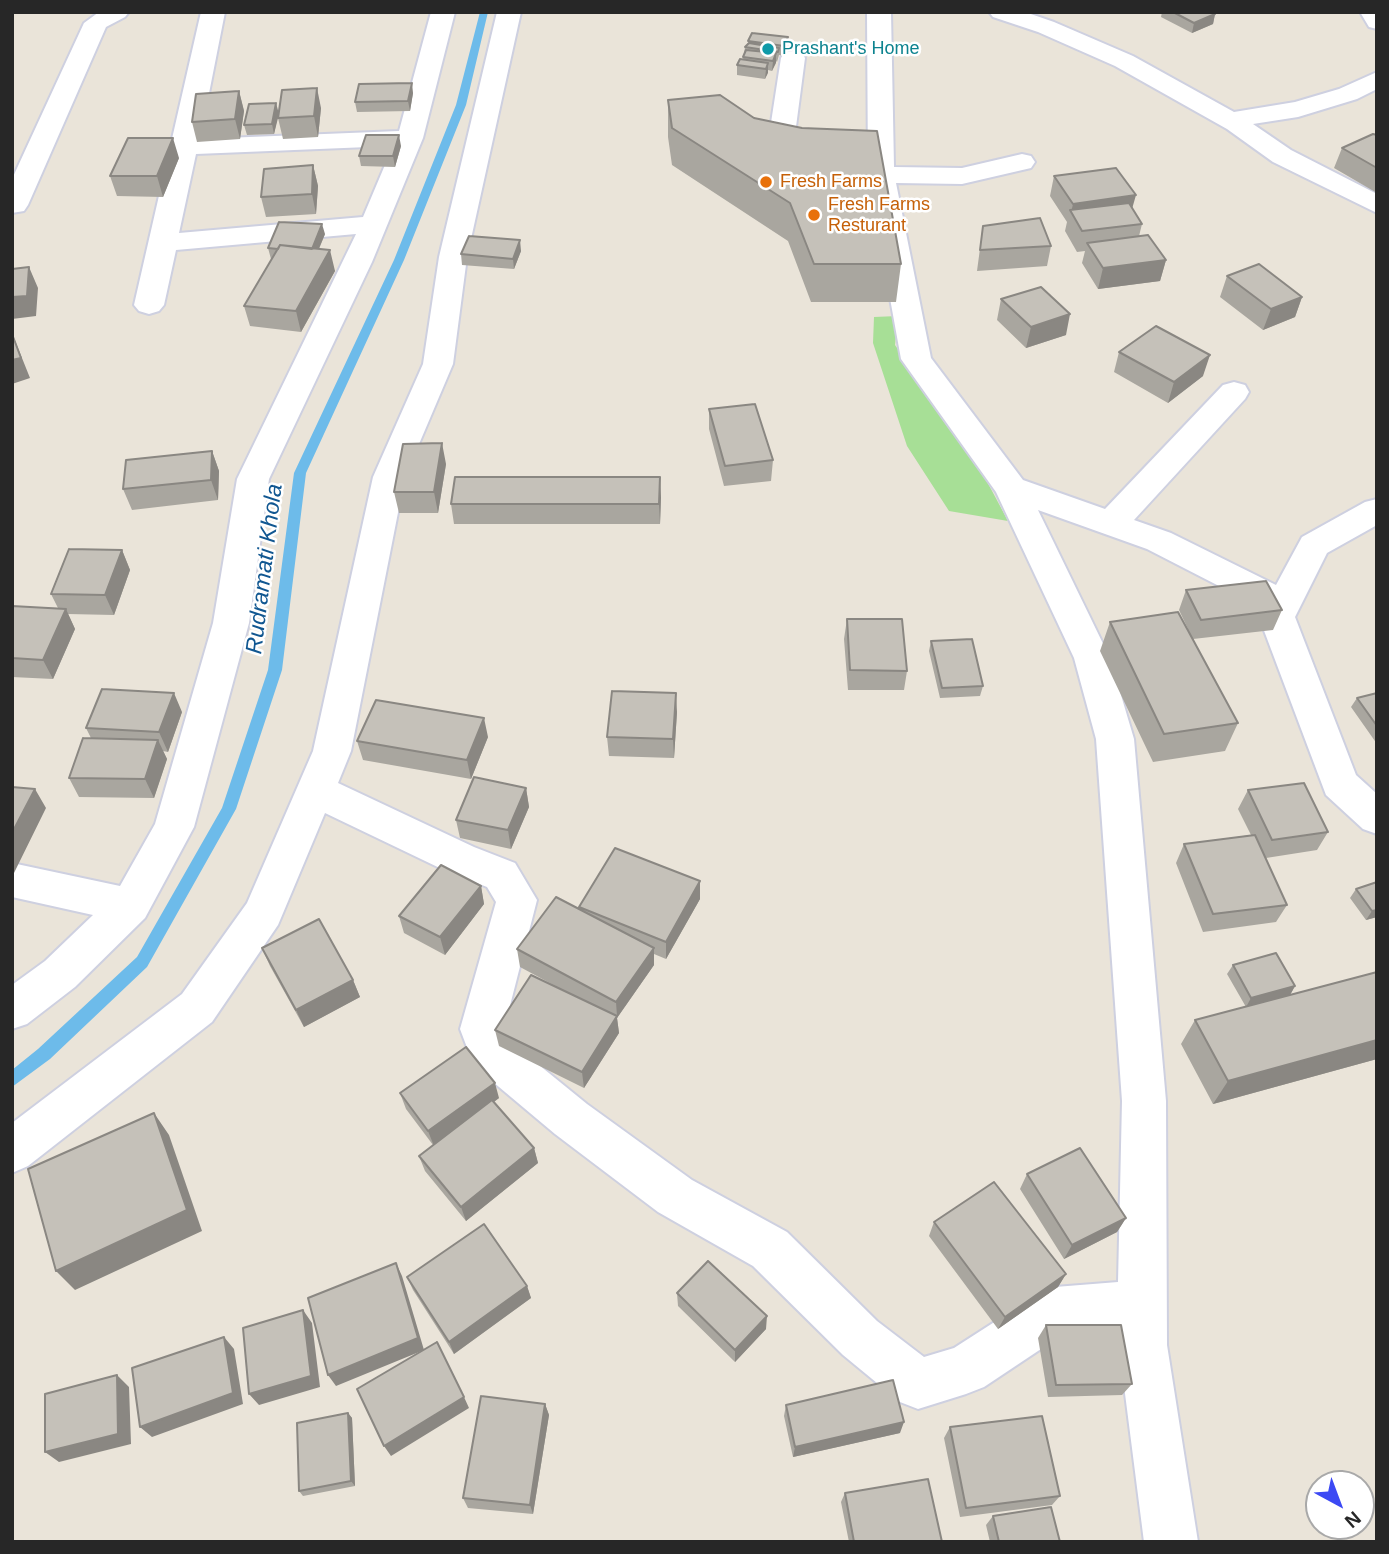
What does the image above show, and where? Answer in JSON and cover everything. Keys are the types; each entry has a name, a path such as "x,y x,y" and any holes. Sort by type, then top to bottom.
{"street":[{"path":"14,205 96,23 117,12"},
{"path":"149,305 213,12"},
{"path":"12,1010 60,974 130,906 174,827 230,623 253,479 358,262 410,138 443,12"},
{"path":"12,1151 197,1008 263,913 332,751 389,477 438,364 453,257 509,12"},
{"path":"879,12 862,167 916,359 1011,488 1092,658 1115,739 1144,1101 1142,1345 1171,1542"},
{"path":"1000,12 1046,27 1124,61 1236,124 1282,156 1377,205"},
{"path":"1372,12 1377,22"},
{"path":"793,58 781,142 790,156 807,163 961,176 1022,162"},
{"path":"1236,124 1241,118 1298,109 1348,94 1377,79"},
{"path":"185,147 410,138"},
{"path":"163,243 373,224"},
{"path":"1111,524 1234,392"},
{"path":"1011,488 1159,541 1268,596 1340,784 1377,818"},
{"path":"1277,617 1314,545 1377,510"},
{"path":"1340,784 1377,775"},
{"path":"315,790 460,859 501,875 517,900 482,1029 490,1052 571,1119 675,1196 770,1249 860,1338 918,1384 966,1369 1055,1311 1142,1305"},
{"path":"12,880 130,906"}],"green space":[{"path":"898,316 895,345 983,474 1008,521 949,511 907,446 873,343 874,317"}],"building":[{"path":"1173,12 1212,12 1215,14 1194,23"},
{"path":"752,33 788,37 784,46 748,41"},
{"path":"749,43 779,48 778,52 745,47"},
{"path":"746,50 776,53 773,61 743,57"},
{"path":"740,59 768,63 766,69 737,65"},
{"path":"412,83 408,101 355,102 359,84"},
{"path":"317,88 314,116 278,118 282,90"},
{"path":"239,91 235,119 192,122 196,94"},
{"path":"720,95 754,118 802,128 877,131 901,264 814,264 790,203 672,128 668,100"},
{"path":"276,103 272,124 244,125 249,104"},
{"path":"1373,134 1377,135 1377,168 1342,148"},
{"path":"366,135 399,135 393,156 359,156"},
{"path":"128,138 173,138 157,176 110,176"},
{"path":"313,165 312,194 261,197 264,169"},
{"path":"1116,168 1136,195 1073,204 1054,176"},
{"path":"1129,203 1142,224 1082,231 1070,210"},
{"path":"1040,218 1051,246 980,250 983,226"},
{"path":"279,222 322,224 312,249 280,245 278,249 268,248"},
{"path":"1148,235 1166,260 1103,268 1087,243"},
{"path":"469,236 520,240 513,259 461,254"},
{"path":"280,245 330,250 296,311 244,306"},
{"path":"1259,264 1302,297 1271,309 1227,276"},
{"path":"29,267 27,296 12,297 12,269"},
{"path":"1041,287 1070,314 1031,327 1001,299"},
{"path":"1156,326 1210,355 1174,382 1119,352"},
{"path":"12,334 21,358 12,360"},
{"path":"755,404 773,460 725,466 709,409"},
{"path":"442,443 434,492 394,492 403,444"},
{"path":"212,451 211,480 123,489 126,460"},
{"path":"455,477 660,477 659,504 451,504"},
{"path":"69,549 122,550 105,595 51,594"},
{"path":"1266,581 1282,610 1201,620 1186,590"},
{"path":"12,606 66,609 43,660 12,658"},
{"path":"1178,612 1238,723 1164,734 1110,622"},
{"path":"847,619 902,619 907,671 850,670"},
{"path":"972,639 983,686 942,688 931,641"},
{"path":"102,689 174,693 159,732 86,728"},
{"path":"612,691 676,693 673,739 607,737"},
{"path":"1377,693 1377,726 1357,698"},
{"path":"376,700 484,718 467,760 357,741"},
{"path":"83,738 158,740 145,779 69,778"},
{"path":"474,777 526,788 508,830 456,820"},
{"path":"1304,783 1328,832 1272,840 1248,790"},
{"path":"12,787 35,789 12,833"},
{"path":"1255,835 1287,905 1213,914 1184,844"},
{"path":"615,848 700,881 666,942 579,907"},
{"path":"441,865 481,886 440,937 399,916"},
{"path":"1377,882 1377,910 1372,911 1356,889"},
{"path":"556,897 654,948 616,1002 517,949"},
{"path":"319,919 353,980 296,1010 262,948"},
{"path":"1276,953 1295,986 1251,998 1233,965"},
{"path":"1377,972 1377,1040 1228,1081 1195,1020"},
{"path":"531,975 617,1016 582,1072 495,1030"},
{"path":"466,1047 495,1083 428,1131 400,1093"},
{"path":"492,1100 534,1148 461,1207 419,1156"},
{"path":"154,1113 187,1210 56,1271 28,1169"},
{"path":"1080,1148 1126,1218 1072,1245 1027,1174"},
{"path":"994,1182 1066,1274 1005,1317 934,1222"},
{"path":"484,1224 527,1286 449,1342 407,1277"},
{"path":"708,1261 767,1316 735,1350 677,1293"},
{"path":"396,1263 418,1338 328,1375 308,1298"},
{"path":"303,1310 311,1376 249,1394 243,1328"},
{"path":"1046,1325 1121,1325 1132,1384 1056,1385"},
{"path":"224,1337 233,1393 140,1427 132,1368"},
{"path":"437,1342 464,1397 384,1446 357,1389"},
{"path":"117,1375 118,1434 45,1452 45,1394"},
{"path":"893,1380 904,1422 795,1447 786,1405"},
{"path":"481,1396 545,1404 530,1505 463,1498"},
{"path":"348,1413 351,1481 299,1491 297,1423"},
{"path":"1042,1416 1060,1496 966,1508 950,1427"},
{"path":"928,1479 942,1542 854,1542 845,1493"},
{"path":"1051,1507 1060,1542 999,1542 993,1516"}],"waterway":[{"name":"Rudramati Khola","path":"12,1080 44,1054 142,962 229,809 275,670 300,473 399,260 461,105 484,12"}],"place":[{"name":"Prashant's Home","path":"768,49"},
{"name":"Fresh Farms","path":"766,182"},
{"name":"Fresh Farms Resturant","path":"814,215"}]}
